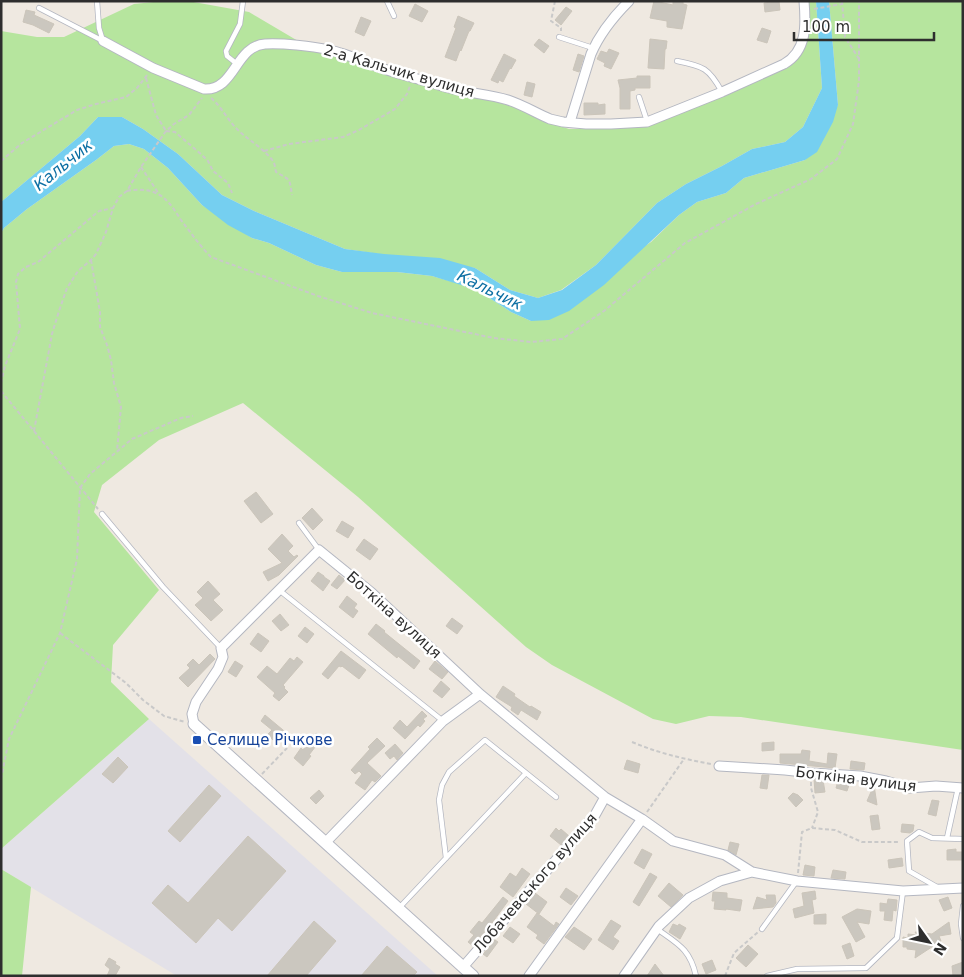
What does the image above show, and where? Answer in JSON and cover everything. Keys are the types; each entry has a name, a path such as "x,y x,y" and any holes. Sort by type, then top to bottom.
{"street":[{"path":"570,122 593,49 609,24 628,1"},
{"name":"2-а Кальчик вулиця","path":"103,41 152,68 196,87 207,89 223,84 250,49 260,45 314,47 332,50 386,69 452,88 509,101 550,119 598,125 647,122 722,92 784,64 796,55 801,46 804,35 804,1"},
{"path":"194,724 192,714 196,702 218,669 223,657 221,648 319,550"},
{"name":"Боткіна вулиця","path":"319,550 372,593 480,694 605,797 642,819"},
{"path":"326,842 443,721 480,694"},
{"name":"Лобачевського вулиця","path":"194,724 473,976"},
{"name":"Боткіна вулиця","path":"719,766 860,776 910,788 936,786 961,788"},
{"name":"Лобачевського вулиця","path":"463,967 595,816 605,797"},
{"path":"529,976 642,819 673,841 725,855 752,872 797,881 903,892 963,888"},
{"path":"624,976 657,929 689,898 720,881 752,872"}],"lane":[{"path":"97,1 99,28 103,41"},
{"path":"237,64 227,56 226,50 239,28 243,1"},
{"path":"387,1 394,16"},
{"path":"39,8 103,41"},
{"path":"559,37 593,49"},
{"path":"677,61 698,65 704,69 713,77 722,92"},
{"path":"638,97 647,122"},
{"path":"102,514 163,587 221,648"},
{"path":"299,523 319,550"},
{"path":"278,590 443,721"},
{"path":"446,858 439,800 442,785 449,772 485,740 556,797"},
{"path":"399,908 526,773"},
{"path":"947,838 961,788"},
{"path":"941,889 909,871 908,841 919,832 932,838 963,839"},
{"path":"762,929 797,881"},
{"path":"767,976 797,969 866,968 897,938 903,892"},
{"path":"963,906 961,924 963,938"},
{"path":"657,929 686,950 694,964 696,976"},
{"path":"866,968 867,976"}],"path":[{"path":"555,1 551,21 562,29 559,37"},
{"path":"140,167 159,194 167,200 202,248 211,257 318,296 372,313 494,338 531,342 562,339 604,311 685,243 756,204 812,179 837,159 853,124 859,82 859,1"},
{"path":"810,9 842,3 845,37 859,59"},
{"path":"1,161 22,143 77,110 130,94 146,78 152,68"},
{"path":"264,151 289,144 342,137 359,130 395,109 407,94 414,77"},
{"path":"146,78 156,115 166,131"},
{"path":"34,431 52,334 67,288 78,271 96,254 106,232 113,208 119,197 127,191 140,167 166,131 189,115 206,94 217,103 239,131 264,151 274,163 276,172 288,179 292,195"},
{"path":"166,131 175,132 202,155 208,161 213,171 228,183 232,193"},
{"path":"127,191 139,189 159,194"},
{"path":"1,383 5,366 20,329 16,282 18,274 26,267 38,262 99,211 113,208"},
{"path":"91,260 100,312 100,327 111,360 114,383 121,407 117,451"},
{"path":"1,390 102,514"},
{"path":"1,778 9,740 60,633 77,559 80,488 90,474 132,439 181,418 193,416"},
{"path":"60,633 111,671 164,716 194,724"},
{"path":"632,742 651,750 719,766"},
{"path":"256,780 287,748"},
{"path":"642,819 684,759"},
{"path":"812,774 811,788 818,812 812,828"},
{"path":"797,881 802,832 812,828 835,830 862,842 908,841"},
{"path":"725,976 734,953 762,929"}],"shaded area":[{"path":"149,719 438,976 177,976 1,869 1,849"}],"green space":[{"path":"188,1 249,12 315,51 331,54 451,92 498,102 569,129 586,129 648,125 786,68 796,60 803,49 807,1 816,1 822,88 803,127 785,142 752,149 686,184 657,203 596,265 561,290 538,298 510,290 475,268 345,249 254,211 222,195 178,154 143,129 122,117 98,117 80,136 1,202 1,31 37,37 64,37 134,4"},
{"path":"829,1 963,1 963,750 741,717 709,716 676,724 653,719 552,665 526,647 358,497 243,403 159,440 102,485 94,512 159,590 113,645 111,682 149,719 1,849 1,233 4,228 114,146 129,144 144,149 168,168 202,205 252,238 269,243 316,265 342,272 397,272 432,276 453,282 477,290 511,312 531,321 651,242 679,215 697,202 726,193 744,178 805,160 838,105"},
{"path":"1,869 31,887 22,976 1,976"}],"water":[{"name":"Кальчик","path":"816,1 829,1 838,105 833,122 817,152 805,160 744,178 726,193 697,202 679,215 604,285 569,311 549,320 531,321 511,312 477,290 432,276 397,272 342,272 316,265 269,243 252,238 228,225 202,205 168,168 144,149 129,144 114,146 27,209 4,228 1,233 1,202 80,136 98,117 122,117 143,129 178,154 222,195 254,211 345,249 440,258 475,268 510,290 538,298 562,290 596,265 657,203 686,184 752,149 785,142 803,127 822,88"}],"building":[{"path":"654,1 673,5 673,1 677,1 687,5 682,29 667,27 667,21 650,18"},
{"path":"779,1 780,10 765,12 764,3"},
{"path":"415,4 428,11 422,22 409,16"},
{"path":"566,7 572,11 561,25 555,20"},
{"path":"26,10 35,12 34,15 54,24 49,33 23,22"},
{"path":"458,16 474,23 456,61 445,57 456,28 454,27"},
{"path":"361,17 371,21 364,36 355,32"},
{"path":"762,28 771,31 767,43 757,40"},
{"path":"539,39 549,46 544,53 534,45"},
{"path":"650,39 667,41 664,69 648,68"},
{"path":"609,49 619,53 611,69 604,66 605,63 597,59 601,51 607,53"},
{"path":"504,54 516,60 503,82 499,80 498,83 491,80"},
{"path":"578,54 584,56 579,72 573,70"},
{"path":"637,76 650,76 650,88 635,88 635,90 630,91 630,109 620,109 618,80 637,78"},
{"path":"527,82 535,84 532,97 524,95"},
{"path":"584,103 605,104 605,114 584,115"},
{"path":"256,492 273,514 261,523 244,501"},
{"path":"312,508 323,520 313,530 302,518"},
{"path":"342,521 354,528 348,538 336,531"},
{"path":"282,534 293,546 288,551 294,557 298,556 279,575 268,581 263,572 282,563 268,549"},
{"path":"364,539 378,549 370,560 356,550"},
{"path":"318,572 330,581 323,591 311,581"},
{"path":"339,575 345,580 337,589 331,585"},
{"path":"208,581 220,594 213,600 223,610 211,621 195,605 203,598 197,592"},
{"path":"347,596 357,604 354,608 358,611 353,618 339,607"},
{"path":"280,614 289,625 281,631 272,621"},
{"path":"452,618 463,626 457,634 446,626"},
{"path":"376,624 420,661 414,669 398,656 397,658 368,634"},
{"path":"305,627 314,634 307,643 298,636"},
{"path":"258,633 269,641 261,652 250,644"},
{"path":"341,651 366,670 359,679 342,666 339,666 328,679 322,674"},
{"path":"210,654 215,659 188,687 179,678 190,668 187,665 193,659 199,665"},
{"path":"297,657 303,662 283,685 288,692 279,701 273,696 275,693 257,677 267,666 277,674 290,658 294,661"},
{"path":"235,661 243,666 236,677 228,672"},
{"path":"435,661 448,672 442,679 429,669"},
{"path":"441,681 450,689 442,698 433,691"},
{"path":"503,686 530,707 541,712 537,720 521,710 518,715 511,710 512,707 496,697"},
{"path":"422,711 427,716 423,719 425,721 420,727 418,725 405,739 393,728 400,720 407,727"},
{"path":"265,715 289,735 285,740 278,734 273,740 267,735 272,730 261,721"},
{"path":"316,733 322,738 303,766 294,758"},
{"path":"377,738 385,746 367,763 381,776 375,782 372,780 365,790 355,783 362,774 359,771 355,774 351,770 370,749 368,747"},
{"path":"774,742 774,750 762,751 762,743"},
{"path":"395,744 403,753 397,760 394,756 390,759 385,753"},
{"path":"802,750 810,751 809,761 827,764 828,753 837,754 835,768 780,763 780,754 801,754"},
{"path":"118,757 128,767 113,783 102,774"},
{"path":"627,760 640,764 638,773 624,769"},
{"path":"851,761 865,763 864,770 850,769"},
{"path":"762,775 769,775 767,789 760,788"},
{"path":"814,779 823,780 825,792 815,793"},
{"path":"838,781 850,782 847,791 836,788"},
{"path":"209,785 221,796 180,842 168,831"},
{"path":"874,785 877,805 867,801"},
{"path":"319,790 324,796 316,804 310,798"},
{"path":"793,793 803,800 796,807 788,798"},
{"path":"932,800 939,801 936,816 928,814"},
{"path":"878,815 880,829 872,830 870,816"},
{"path":"902,824 914,825 913,831 910,833 901,832"},
{"path":"556,828 559,831 561,829 569,836 561,845 550,836"},
{"path":"248,836 286,871 232,931 218,918 196,943 152,903 168,885 188,903"},
{"path":"730,842 739,844 736,855 728,850"},
{"path":"642,849 652,854 644,869 634,863"},
{"path":"956,849 956,852 963,852 963,860 947,860 947,850"},
{"path":"902,858 903,866 889,868 888,860"},
{"path":"805,865 815,867 814,876 803,875"},
{"path":"522,868 530,874 513,897 500,887 510,873 516,877"},
{"path":"833,870 846,872 845,879 831,878"},
{"path":"650,873 657,877 639,906 633,902"},
{"path":"669,883 683,895 671,907 658,896"},
{"path":"566,888 578,896 571,905 560,897"},
{"path":"815,891 816,899 812,900 814,913 795,918 793,909 804,906 802,893"},
{"path":"713,892 727,893 727,898 742,900 740,911 714,909 715,901 712,901"},
{"path":"535,893 547,902 539,914 526,904"},
{"path":"766,895 775,895 776,903 773,907 753,909 757,897 767,900"},
{"path":"503,897 508,901 473,946 468,942 474,935 470,932 479,921 482,923"},
{"path":"948,897 952,908 944,911 939,900"},
{"path":"888,899 897,900 896,911 893,910 892,921 884,920 885,911 880,911 880,903 887,904"},
{"path":"857,909 871,911 869,924 857,922 865,937 856,942 842,917"},
{"path":"537,913 554,926 556,922 559,924 544,944 536,938 538,935 527,927"},
{"path":"826,914 826,924 814,924 814,915"},
{"path":"611,920 621,926 613,937 619,941 613,950 598,940"},
{"path":"314,921 336,941 306,976 267,976"},
{"path":"949,922 951,934 939,936 941,941 915,958 916,950 903,947 903,937 908,938 908,934 917,935 915,932 932,934"},
{"path":"673,924 678,926 679,924 686,928 680,939 669,932"},
{"path":"510,927 520,934 513,943 503,936"},
{"path":"574,927 592,939 584,950 565,937"},
{"path":"495,940 498,942 487,957 483,954"},
{"path":"850,943 854,956 847,959 842,946"},
{"path":"748,945 758,954 746,967 736,958"},
{"path":"387,946 417,972 413,976 361,976"},
{"path":"109,958 120,967 115,976 107,976 110,969 105,965"},
{"path":"712,960 716,970 706,974 702,964"},
{"path":"963,962 963,976 953,976 952,966"},
{"path":"655,964 664,976 647,976"}],"place":[{"name":"Селище Річкове","path":"197,740"}]}
